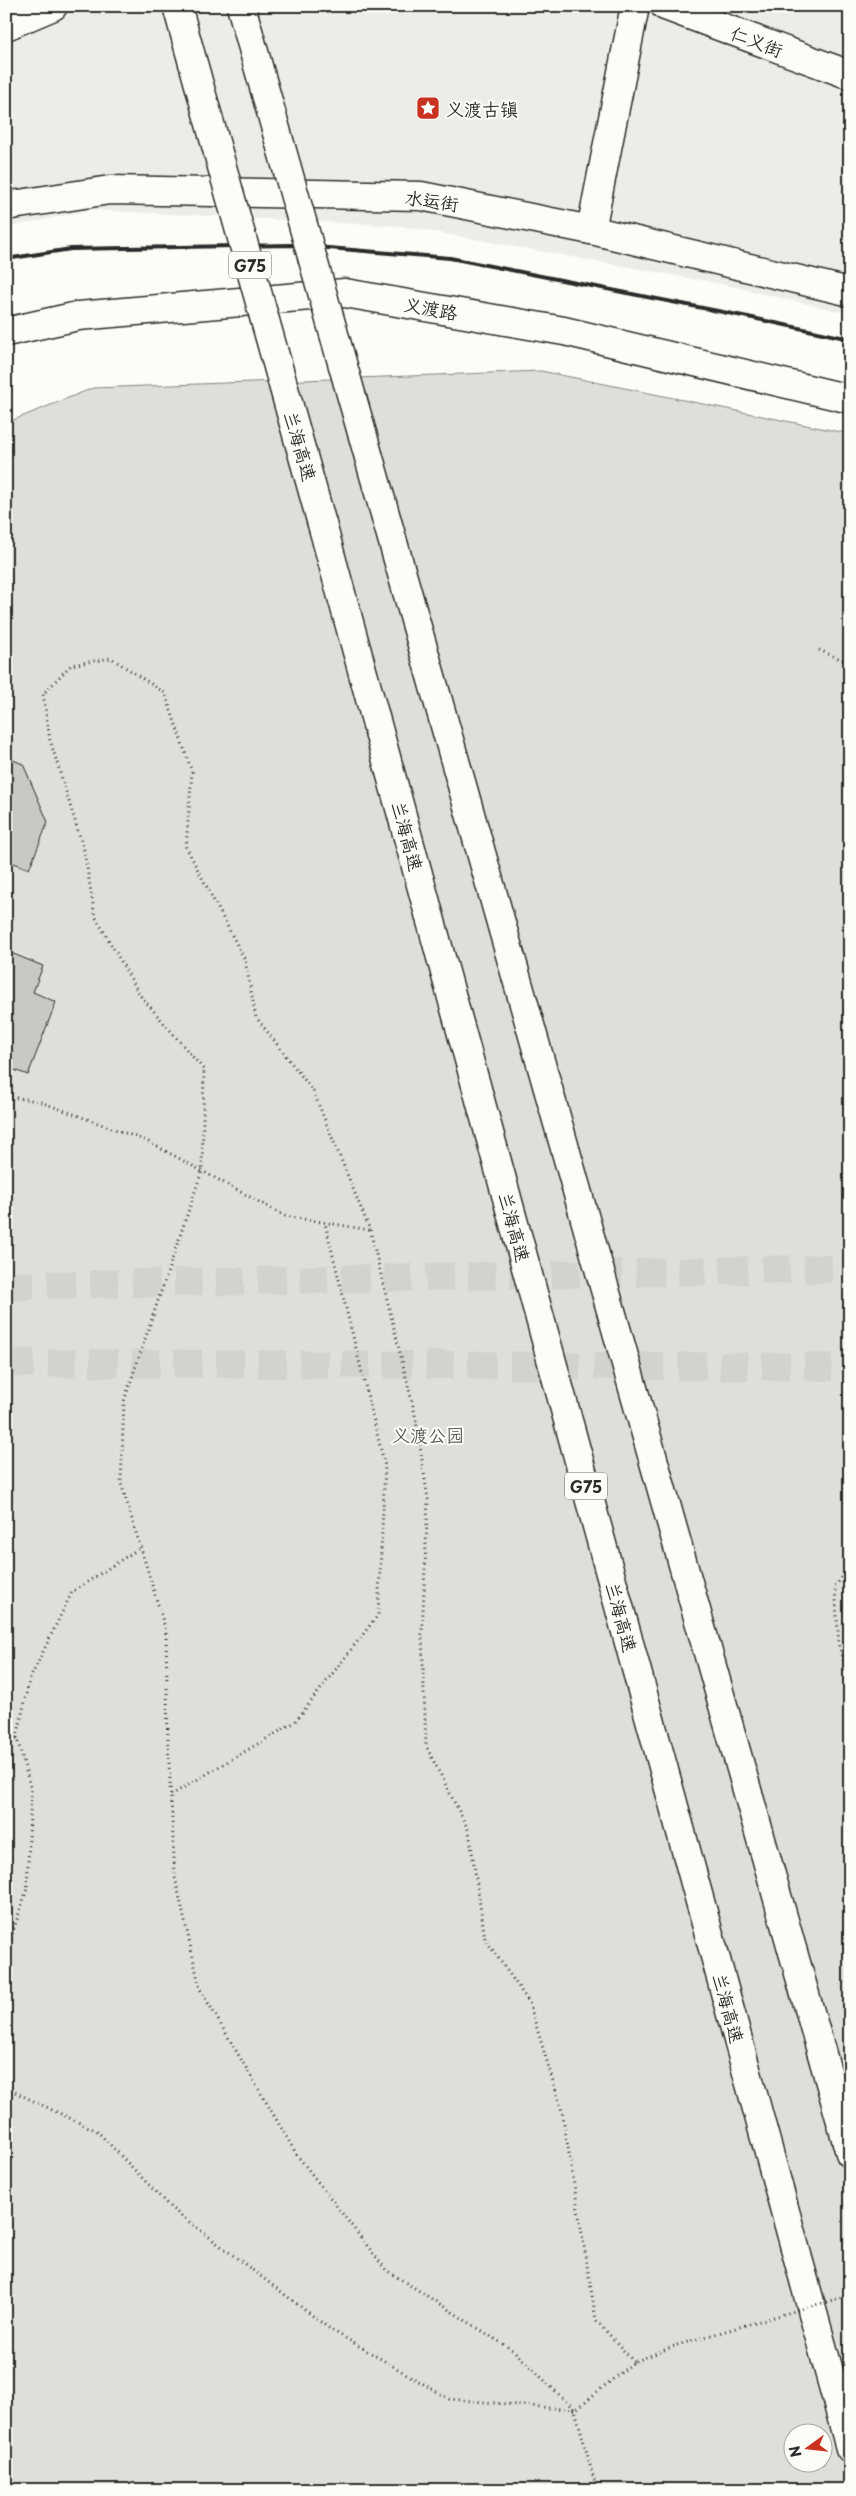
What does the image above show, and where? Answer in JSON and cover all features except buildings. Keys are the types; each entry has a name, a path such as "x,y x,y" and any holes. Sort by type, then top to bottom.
{"main road":[{"path":"6,26 52,6"},
{"name":"兰海高速","path":"177,6 322,524 850,2448"},
{"path":"241,6 850,2153"},
{"path":"591,230 635,6"},
{"name":"仁义街","path":"665,6 850,75"},
{"name":"水运街","path":"6,206 110,190 421,196 591,230 850,292"},
{"name":"义渡路","path":"6,332 78,316 345,293 564,331 850,399"}],"path":[{"path":"819,650 850,663"},
{"path":"597,2490 575,2410 514,2351 386,2270 297,2155 200,1989 175,1877 166,1631 121,1483 124,1401 202,1171 204,1070 140,996 94,916 84,850 50,740 42,694 71,665 111,658 164,693 192,772 186,848 245,960 256,1017 313,1091 370,1230 415,1414 428,1499 422,1634 426,1746 469,1830 485,1939 529,2002 559,2102 596,2320 634,2362"},
{"path":"6,1096 38,1101 147,1141 285,1216 370,1230"},
{"path":"171,1795 295,1722 378,1615 385,1466 325,1223"},
{"path":"6,1953 27,1890 31,1790 17,1738 30,1681 72,1592 141,1547"},
{"path":"850,1565 835,1587 839,1646 850,1681"},
{"path":"6,1738 17,1738"},
{"path":"6,2088 97,2132 171,2208 330,2328 449,2399 575,2410 634,2362 677,2345 850,2294"}],"shaded area":[{"name":"义渡古镇","path":"6,6 850,6 850,314 722,284 401,226 89,210 6,228"}],"green space":[{"name":"义渡公园","path":"541,371 850,434 850,2490 6,2490 6,423 93,388"}],"tunnel":[{"path":"6,1286 850,1268"},
{"path":"6,1363 850,1367"}],"railway":[{"path":"6,259 71,249 292,245 450,258 850,339"}],"place":[{"name":"义渡古镇","path":"428,108"}]}
